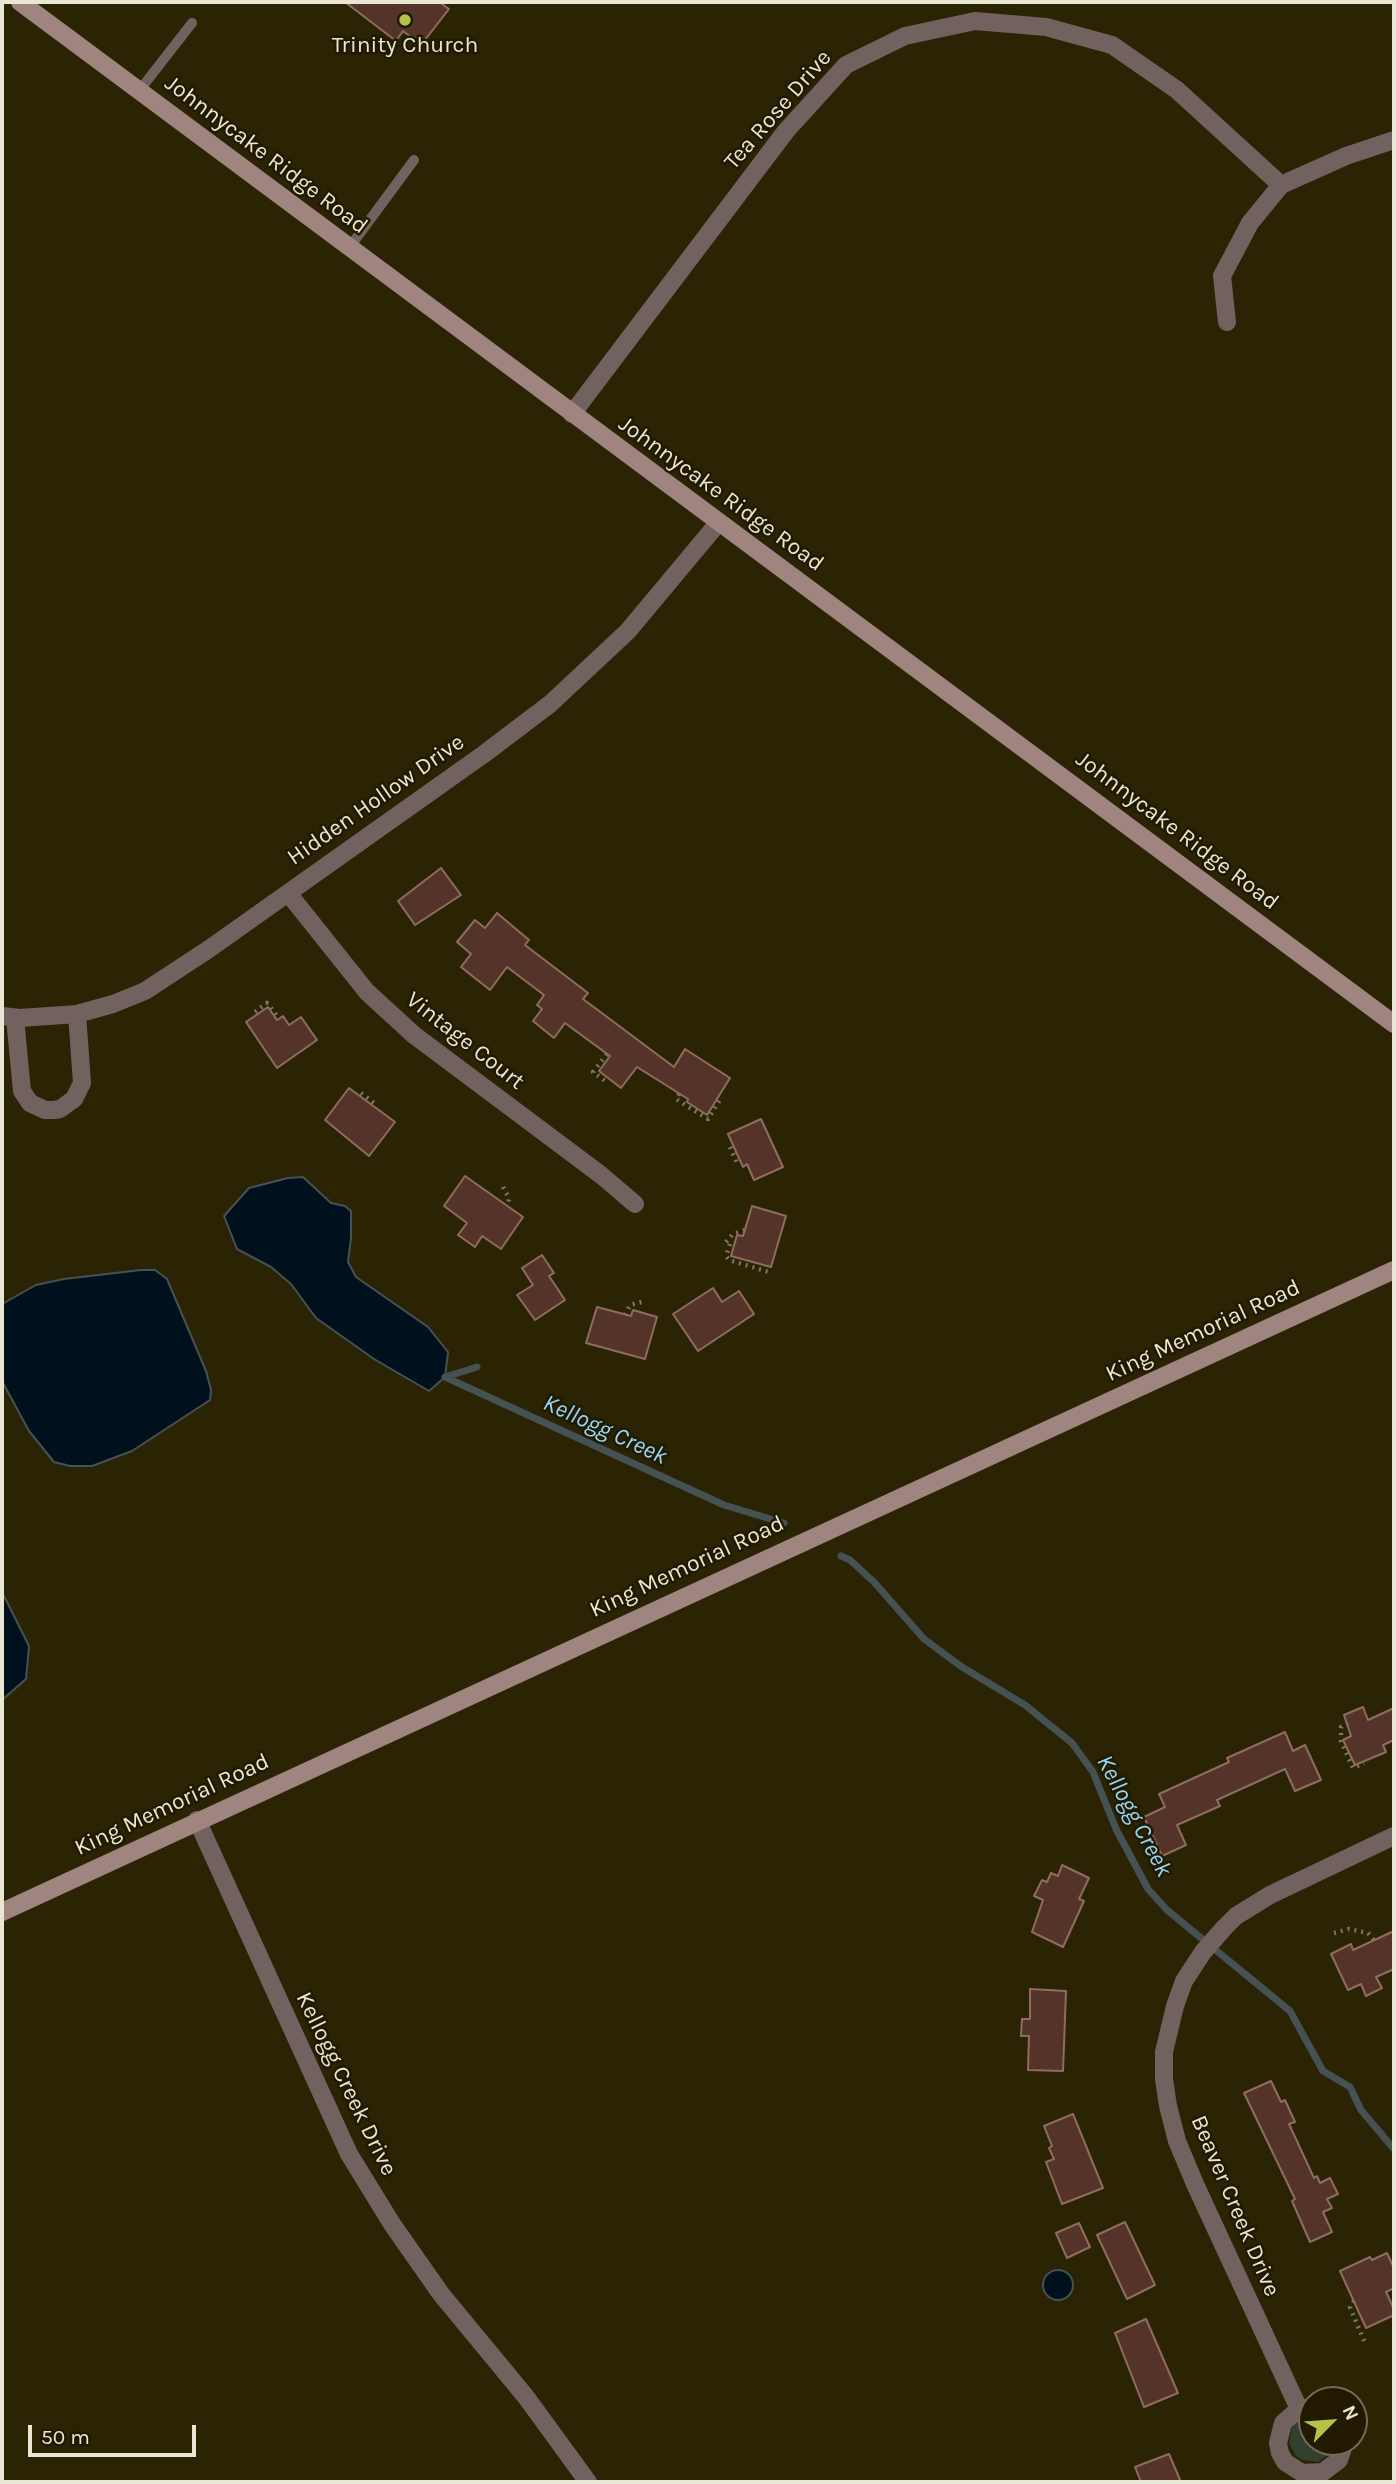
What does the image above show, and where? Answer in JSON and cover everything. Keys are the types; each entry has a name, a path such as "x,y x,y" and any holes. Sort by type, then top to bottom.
{"main road":[{"name":"Johnnycake Ridge Road","path":"20,2 1394,1024"},
{"name":"King Memorial Road","path":"2,1912 1394,1270"}],"street":[{"name":"Tea Rose Drive","path":"572,414 786,131 846,65 905,36 975,21 1046,27 1112,45 1177,90 1281,185"},
{"path":"1227,322 1222,276 1250,223 1281,185 1346,156 1394,140"},
{"name":"Hidden Hollow Drive","path":"9,1017 77,1014 113,1004 145,991 209,949 550,704 628,631 719,522"},
{"name":"Vintage Court","path":"288,893 367,992 414,1035 601,1175 635,1204"},
{"path":"9,1017 22,1091 30,1103 45,1110 54,1110 74,1099 82,1083 77,1014"},
{"name":"Kellogg Creek Drive","path":"197,1820 349,2154 392,2224 441,2294 526,2397 588,2482"},
{"name":"Beaver Creek Drive","path":"1298,2394 1195,2184 1177,2141 1164,2079 1164,2052 1168,2028 1184,1981 1203,1952 1242,1912 1270,1895 1394,1836"},
{"name":"Beaver Creek Drive","path":"1298,2411 1290,2415 1279,2432 1280,2453 1293,2469 1303,2473 1323,2472 1340,2456"}],"lane":[{"path":"139,91 192,23"},
{"path":"349,248 414,160"}],"path":[{"path":"255,1012 267,1003 279,1019"},
{"path":"607,1054 593,1072 608,1083"},
{"path":"361,1093 374,1104 372,1105"},
{"path":"679,1094 676,1099 708,1119 721,1098"},
{"path":"730,1147 737,1163 740,1162"},
{"path":"503,1187 509,1198 508,1206"},
{"path":"745,1230 733,1234 726,1256 729,1260 772,1273"},
{"path":"625,1315 630,1305 645,1301"},
{"path":"1348,1723 1341,1727 1341,1741 1353,1768 1364,1763"},
{"path":"1334,1933 1349,1929 1368,1933 1374,1940"},
{"path":"1354,2301 1350,2306 1365,2343"}],"green space":[{"path":"1297,2423 1298,2456 1326,2456 1318,2462 1296,2456 1289,2443 1292,2428"}],"water":[{"path":"303,1177 331,1203 345,1206 351,1211 348,1262 356,1277 428,1327 448,1352 445,1377 429,1391 374,1359 316,1318 291,1284 271,1267 237,1249 224,1216 249,1188"},
{"path":"155,1270 167,1279 206,1371 211,1390 210,1400 132,1451 92,1466 70,1466 54,1462 29,1431 2,1381 2,1304 36,1285"},
{"path":"2,1592 29,1646 26,1679 2,1700"},
{"path":"1058,2270 1069,2274 1073,2285 1069,2296 1058,2300 1047,2296 1043,2285 1047,2274"}],"building":[{"name":"Trinity Church","path":"345,2 439,2 449,9 421,45 403,31 396,41"},
{"path":"441,868 461,895 415,925 398,901"},
{"path":"497,913 529,940 525,945 588,993 583,999 674,1067 685,1049 730,1078 707,1115 687,1102 688,1099 637,1067 621,1088 599,1071 610,1056 565,1023 554,1038 533,1021 542,1009 537,1005 544,995 507,967 490,990 461,967 471,954 457,942 475,920 485,928"},
{"path":"268,1007 277,1020 283,1016 289,1025 301,1017 317,1040 277,1068 246,1022"},
{"path":"349,1088 395,1122 369,1156 325,1120"},
{"path":"761,1119 783,1167 754,1180 747,1164 743,1167 728,1134"},
{"path":"465,1176 523,1217 501,1249 482,1236 475,1247 458,1235 467,1223 444,1206"},
{"path":"752,1206 786,1216 771,1267 731,1256 737,1235 743,1236"},
{"path":"542,1255 554,1273 549,1276 565,1300 535,1320 517,1295 533,1285 522,1268"},
{"path":"713,1288 722,1302 739,1291 754,1314 698,1351 673,1314"},
{"path":"597,1307 631,1316 633,1310 657,1317 645,1359 586,1343"},
{"path":"1363,1707 1368,1720 1394,1708 1394,1740 1383,1745 1386,1752 1355,1765 1343,1740 1351,1736 1344,1715"},
{"path":"1285,1732 1293,1751 1305,1745 1321,1780 1295,1791 1285,1769 1217,1800 1220,1806 1177,1825 1186,1845 1162,1856 1144,1817 1165,1807 1159,1794 1229,1762 1227,1758"},
{"path":"1062,1865 1089,1878 1079,1899 1084,1901 1063,1947 1032,1932 1043,1900 1034,1896 1042,1880 1047,1882 1051,1873 1058,1876"},
{"path":"1394,1931 1394,1969 1376,1977 1382,1988 1366,1996 1361,1984 1348,1990 1331,1954 1351,1944 1353,1950"},
{"path":"1030,1989 1066,1991 1063,2071 1028,2070 1029,2036 1021,2036 1022,2019 1030,2019"},
{"path":"1271,2081 1281,2102 1285,2100 1295,2122 1289,2124 1314,2178 1317,2176 1320,2183 1330,2178 1338,2194 1327,2199 1332,2208 1323,2212 1332,2232 1310,2242 1292,2201 1295,2199 1244,2093"},
{"path":"1073,2114 1103,2188 1062,2204 1046,2162 1054,2159 1044,2126"},
{"path":"1125,2222 1155,2285 1127,2299 1097,2235"},
{"path":"1079,2223 1090,2247 1067,2258 1056,2233"},
{"path":"1387,2253 1394,2268 1394,2288 1386,2292 1394,2315 1366,2328 1340,2271 1370,2257 1372,2260"},
{"path":"1146,2319 1178,2393 1144,2407 1115,2333"},
{"path":"1169,2454 1181,2482 1141,2482 1135,2467"}],"waterway":[{"name":"Kellogg Creek","path":"477,1367 445,1377 724,1505 784,1523"},
{"name":"Kellogg Creek","path":"841,1556 850,1560 874,1582 924,1639 962,1667 1025,1705 1072,1743 1093,1772 1116,1829 1148,1889 1167,1910 1290,2011 1323,2071 1350,2087 1361,2110 1394,2149"}],"place":[{"name":"Trinity Church","path":"405,20"}]}
